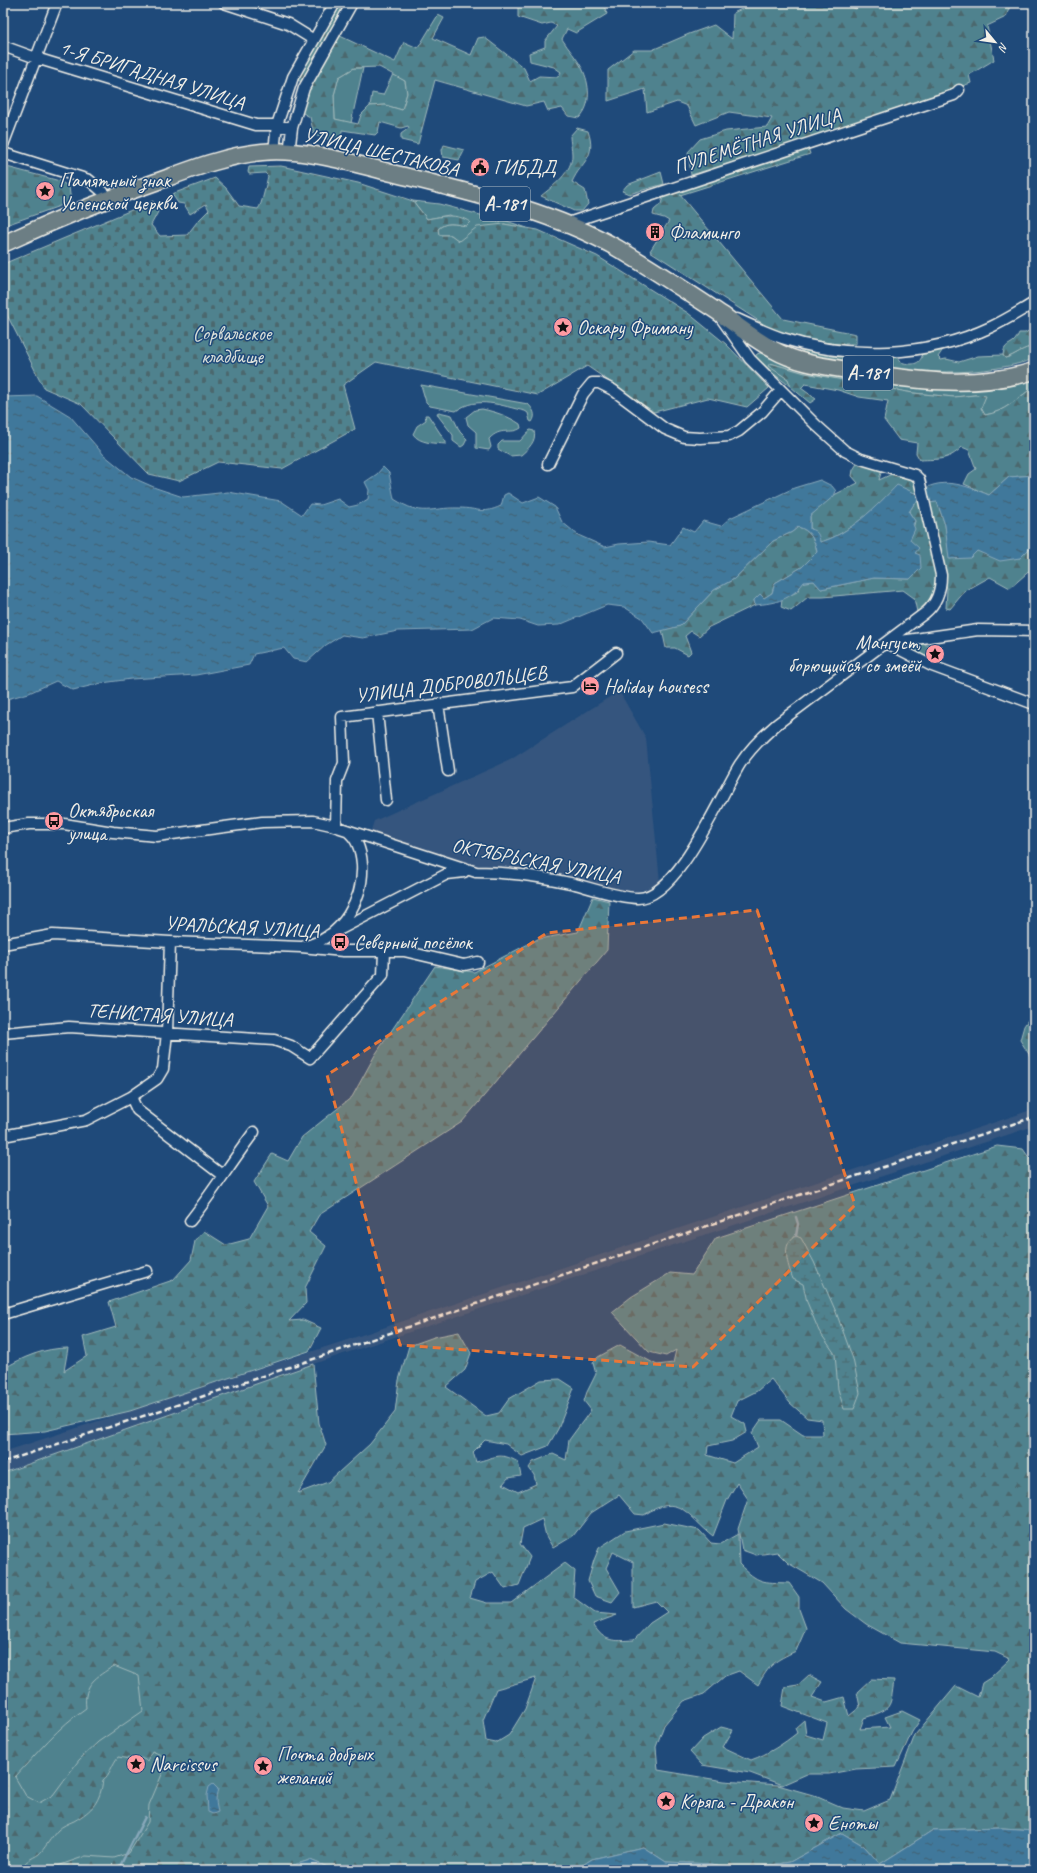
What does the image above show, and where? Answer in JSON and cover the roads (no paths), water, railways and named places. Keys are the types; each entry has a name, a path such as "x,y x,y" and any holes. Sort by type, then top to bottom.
{"main road":[{"name":"УЛИЦА ШЕСТАКОВА","path":"110,198 222,160 250,154 282,152 331,158 439,185 565,224 616,248 715,310"},
{"name":"А-181","path":"3,244 110,198"},
{"name":"А-181","path":"3,239 27,233"},
{"name":"А-181","path":"715,310 775,351 809,364 900,379 943,383 976,381 1021,375 1034,371"}],"street":[{"path":"3,145 57,3"},
{"path":"224,3 288,24 314,40"},
{"path":"282,152 277,125 293,77 335,3"},
{"path":"282,152 292,128 304,88 352,3"},
{"name":"1-Я БРИГАДНАЯ УЛИЦА","path":"3,46 36,58 256,125 277,125 292,128"},
{"name":"ПУЛЕМЁТНАЯ УЛИЦА","path":"565,224 946,97 959,90"},
{"path":"3,153 89,180 110,198"},
{"name":"УЛИЦА ШЕСТАКОВА","path":"715,310 782,338 822,348 881,352 932,347 950,342 991,327 1034,303"},
{"path":"715,310 750,359 816,425 845,451 861,459 915,475 922,483 941,575 939,593 930,610 887,643"},
{"path":"548,464 583,394 592,383 599,383 613,390 665,429 684,437 700,438 729,436 739,432 762,412 781,390"},
{"path":"887,643 978,630 1034,631"},
{"path":"887,643 932,666 1034,704"},
{"name":"ОКТЯБРЬСКАЯ УЛИЦА","path":"3,828 29,824 64,824 113,832 157,836 262,822 313,821 336,826 476,872 500,872 525,875 639,899 653,893 663,885 686,861 700,839 740,763 756,743 777,724 887,643"},
{"name":"УЛИЦА ДОБРОВОЛЬЦЕВ","path":"336,826 337,781 344,764 342,717 572,687 616,653"},
{"path":"438,704 448,771"},
{"path":"377,712 386,800"},
{"path":"329,935 348,915 356,900 361,884 362,866 360,850 355,837 348,831"},
{"path":"301,947 313,944 447,874 476,872"},
{"name":"УРАЛЬСКАЯ УЛИЦА","path":"3,944 53,935 170,942 301,947 343,951 404,951 464,965 478,962"},
{"path":"3,1136 86,1120 131,1097 157,1079 163,1069 167,1033 170,942"},
{"name":"ТЕНИСТАЯ УЛИЦА","path":"3,1033 69,1027 274,1040 291,1046 310,1058 383,974 384,952"},
{"path":"131,1097 137,1110 222,1175"},
{"path":"190,1221 216,1187 222,1175 254,1132"},
{"path":"3,1314 147,1271"}],"water":[{"path":"37,396 70,416 104,455 131,477 156,488 183,497 228,492 281,501 302,515 310,504 320,505 338,499 349,507 358,505 368,499 369,490 365,482 377,474 383,467 389,473 394,499 404,505 420,510 466,508 484,511 501,506 504,495 508,493 523,503 539,497 555,507 562,522 578,535 605,547 619,544 648,542 670,545 683,527 694,532 703,521 721,526 730,518 794,488 820,480 832,486 836,491 834,496 810,516 810,529 818,534 820,542 841,533 862,519 897,485 917,494 925,488 943,483 961,485 989,495 1009,477 1034,475 1034,551 1029,549 1020,558 1000,561 977,551 970,558 949,559 945,525 937,502 929,503 924,497 914,504 909,512 915,521 913,524 915,529 910,540 919,548 915,553 920,555 921,568 910,579 874,578 821,589 814,581 804,582 794,593 782,600 755,605 754,600 760,594 764,598 772,593 775,583 802,567 817,552 815,543 809,533 798,527 792,532 773,541 734,579 714,590 680,626 653,633 642,618 624,607 607,605 559,625 538,626 520,620 493,618 472,629 398,631 363,638 342,635 326,645 307,662 293,659 284,648 254,654 249,665 196,675 131,679 102,683 73,690 56,681 29,693 3,700 3,397"},
{"path":"213,1784 218,1789 216,1801 218,1812 213,1814 208,1812 207,1795 209,1787"},
{"path":"1002,1828 1034,1830 1034,1870 740,1870 790,1862 842,1833 864,1846 880,1864 933,1830"},
{"path":"643,1847 666,1862 712,1864 737,1870 575,1870 592,1859"},
{"path":"310,1860 335,1870 278,1870"}],"waterway":[{"path":"796,1217 798,1224 796,1236"},
{"path":"118,1870 145,1817"}],"railway":[{"path":"3,1462 1034,1117"}],"place":[{"name":"ГИБДД","path":"480,167"},
{"name":"Памятный знак Успенской церкви","path":"45,191"},
{"name":"Фламинго","path":"655,232"},
{"name":"Оскару Фриману","path":"563,327"},
{"name":"Мангуст, борющийся со змеёй","path":"935,654"},
{"name":"Holiday housess","path":"590,686"},
{"name":"Октябрьская улица","path":"54,821"},
{"name":"Северный посёлок","path":"340,942"},
{"name":"Narcissus","path":"136,1764"},
{"name":"Почта добрых желаний","path":"263,1766"},
{"name":"Коряга - Дракон","path":"666,1801"},
{"name":"Еноты","path":"814,1823"}],"park label":[{"name":"Сорвальское кладбище","path":"232,344"}]}
